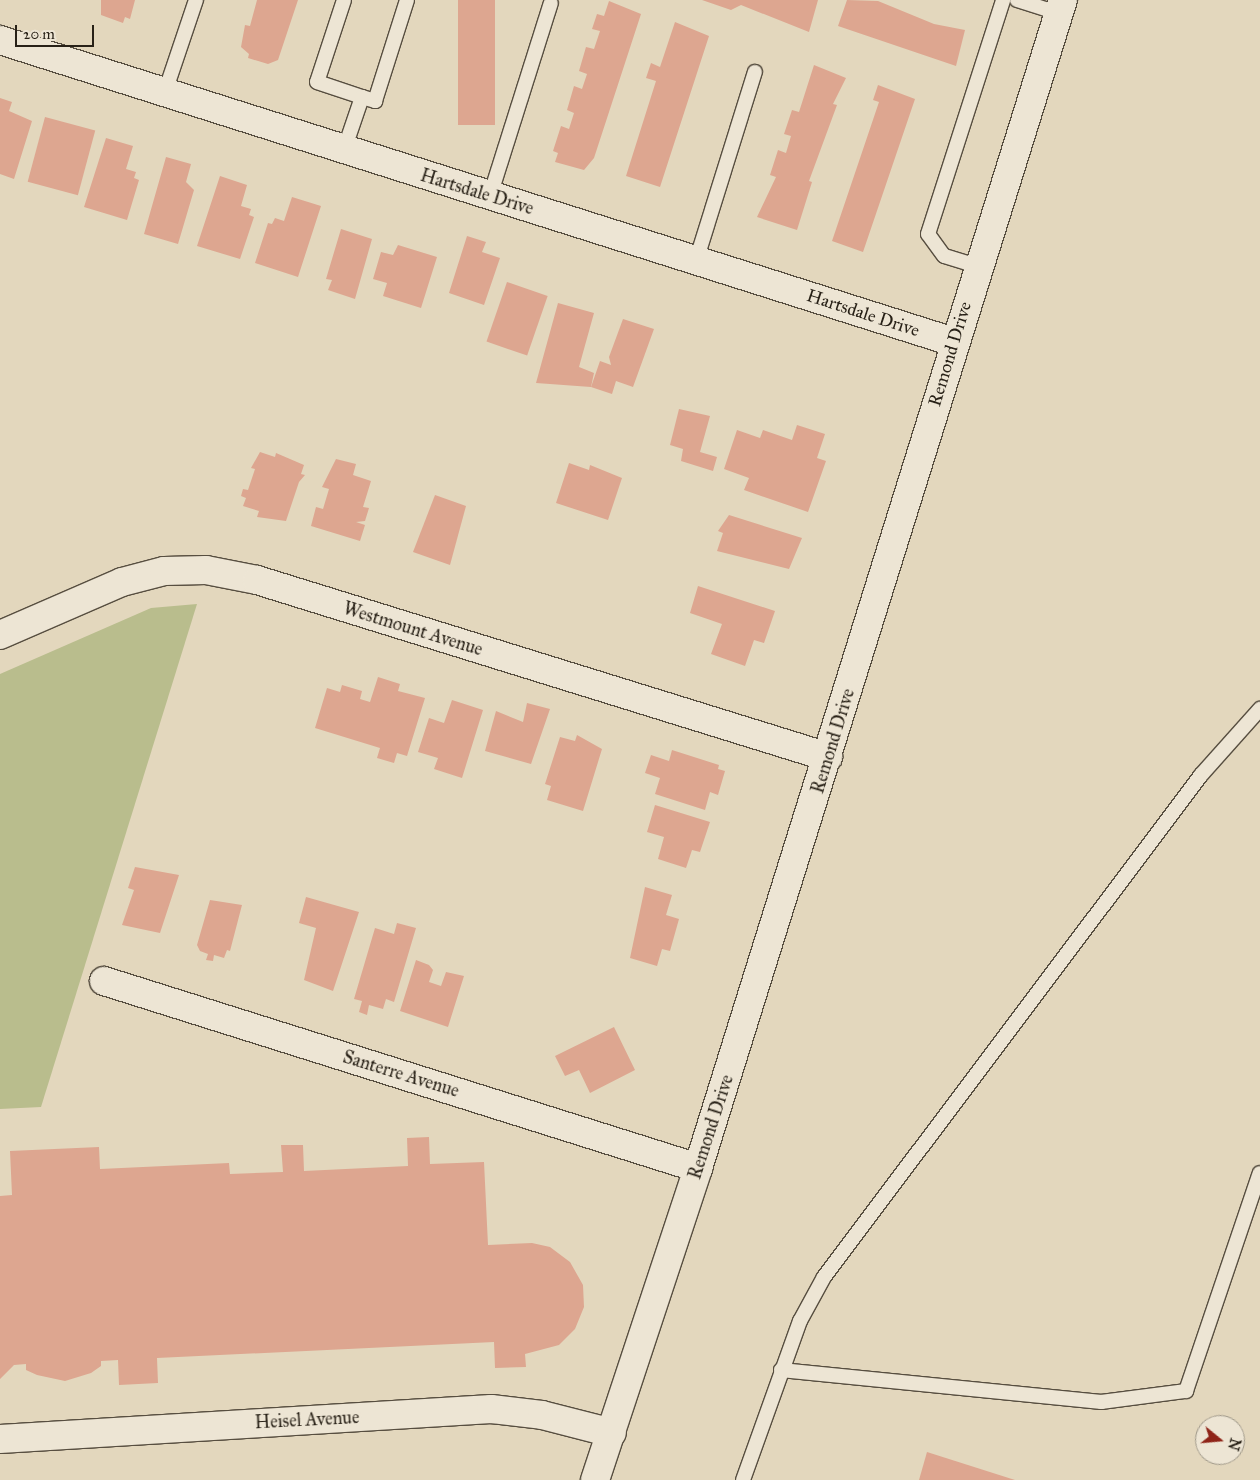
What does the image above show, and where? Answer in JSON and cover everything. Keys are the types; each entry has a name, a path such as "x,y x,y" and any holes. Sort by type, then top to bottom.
{"street":[{"name":"Remond Drive","path":"595,1480 698,1168 828,757 977,266 1060,7"},
{"name":"Hartsdale Drive","path":"0,40 954,342"},
{"name":"Westmount Avenue","path":"0,635 122,582 164,570 206,570 257,580 828,757"},
{"name":"Santerre Avenue","path":"104,981 698,1168"},
{"name":"Heisel Avenue","path":"0,1439 491,1410 542,1415 612,1433"}],"lane":[{"path":"165,92 196,0"},
{"path":"344,0 317,82 375,101 407,0"},
{"path":"977,266 944,256 928,234 1003,0"},
{"path":"1017,0 1060,7"},
{"path":"490,196 551,3"},
{"path":"696,261 755,72"},
{"path":"344,150 362,96"},
{"path":"743,1480 800,1321 838,1257 1201,775 1260,709"},
{"path":"781,1370 1100,1402 1186,1391 1260,1173"}],"green space":[{"path":"197,604 41,1107 0,1109 0,674 151,608"}],"building":[{"path":"101,0 135,0 130,19 125,17 123,23 101,15"},
{"path":"257,0 298,0 278,60 268,64 248,58 249,54 241,47 245,25 250,26"},
{"path":"458,0 495,0 495,125 458,125"},
{"path":"702,0 818,0 809,32 741,5 731,10"},
{"path":"847,0 878,1 934,24 965,30 956,66 838,26"},
{"path":"609,1 641,14 594,158 584,170 555,162 558,153 553,151 561,126 569,129 574,113 567,110 574,86 582,89 587,74 579,71 586,47 594,49 600,31 592,29 597,14 604,16"},
{"path":"675,22 709,36 660,187 626,176 656,81 646,78 651,63 660,67"},
{"path":"814,65 846,78 833,104 837,105 809,181 812,182 797,230 757,217 776,177 770,175 778,150 786,153 791,136 784,134 792,110 799,112"},
{"path":"878,85 915,99 863,252 832,241 879,102 873,100"},
{"path":"0,98 12,102 9,111 32,121 14,179 0,174"},
{"path":"45,117 95,130 78,195 28,182"},
{"path":"106,138 133,146 126,169 136,172 134,178 139,180 127,220 84,207"},
{"path":"166,157 191,164 186,182 194,190 178,244 144,234"},
{"path":"220,176 247,185 241,206 251,209 249,215 254,217 240,259 197,246"},
{"path":"292,197 321,206 298,277 255,263 268,223 272,224 275,218 284,221"},
{"path":"341,229 372,239 355,299 328,290 332,280 326,279"},
{"path":"467,236 486,242 482,252 500,258 484,305 449,293"},
{"path":"398,245 437,257 421,308 383,296 387,283 373,279 381,252 393,255"},
{"path":"507,282 548,296 527,356 486,342"},
{"path":"558,303 594,313 579,367 594,373 591,387 536,383"},
{"path":"623,319 654,329 633,387 616,381 612,394 591,387 600,361 611,365 609,357"},
{"path":"679,409 710,416 700,452 717,457 713,471 681,461 683,449 670,445"},
{"path":"797,425 825,434 817,458 826,461 808,512 744,490 749,478 724,469 737,430 760,438 763,430 792,440"},
{"path":"260,452 275,457 276,453 304,465 301,474 305,475 299,482 286,521 257,517 259,511 243,506 246,498 241,496 243,489 248,490 255,469 251,468"},
{"path":"336,459 356,464 353,475 371,481 363,507 369,508 365,521 356,522 365,525 360,541 311,526 316,507 323,509 329,489 322,487"},
{"path":"569,463 589,470 590,465 622,478 608,520 556,503"},
{"path":"435,495 466,506 450,565 413,552"},
{"path":"729,515 802,538 789,569 717,551 723,533 718,531"},
{"path":"698,586 775,611 764,643 754,640 745,666 711,654 722,624 690,613"},
{"path":"378,677 400,684 398,691 425,698 407,756 397,753 394,763 377,758 380,748 315,728 327,688 340,692 342,685 362,691 360,699 370,702"},
{"path":"452,700 483,710 462,778 434,769 438,758 418,752 429,718 444,723"},
{"path":"527,703 550,709 531,764 485,751 496,711 523,722"},
{"path":"577,735 602,749 583,811 547,800 551,786 545,784 560,737 575,741"},
{"path":"672,750 719,765 718,769 725,771 718,795 710,792 705,810 655,794 660,778 645,773 651,755 669,761"},
{"path":"655,805 710,822 700,852 692,850 686,868 658,859 664,837 647,832"},
{"path":"135,867 179,875 160,933 122,925 134,890 128,888"},
{"path":"645,887 672,895 666,915 679,919 670,951 662,949 657,966 630,958"},
{"path":"306,897 359,912 333,991 304,980 316,928 299,923"},
{"path":"210,900 242,905 230,951 227,950 224,958 214,955 213,961 206,960 208,954 200,951 197,945"},
{"path":"397,923 416,928 394,1002 386,999 383,1009 369,1005 367,1015 359,1012 362,1001 354,999 375,928 394,934"},
{"path":"416,960 429,965 433,970 429,982 441,986 446,972 464,976 448,1027 400,1011"},
{"path":"614,1027 635,1070 590,1093 579,1070 565,1076 555,1056"},
{"path":"429,1137 430,1164 484,1162 488,1245 532,1243 550,1247 570,1262 583,1285 584,1307 575,1329 559,1345 525,1354 526,1367 495,1368 494,1342 157,1358 158,1383 119,1385 118,1360 101,1361 101,1366 91,1373 65,1381 37,1375 26,1370 26,1364 14,1365 0,1379 0,1196 12,1195 10,1151 99,1147 100,1169 229,1163 230,1174 283,1172 281,1145 303,1145 304,1171 408,1166 407,1138"},
{"path":"927,1452 1015,1480 919,1480"}]}
